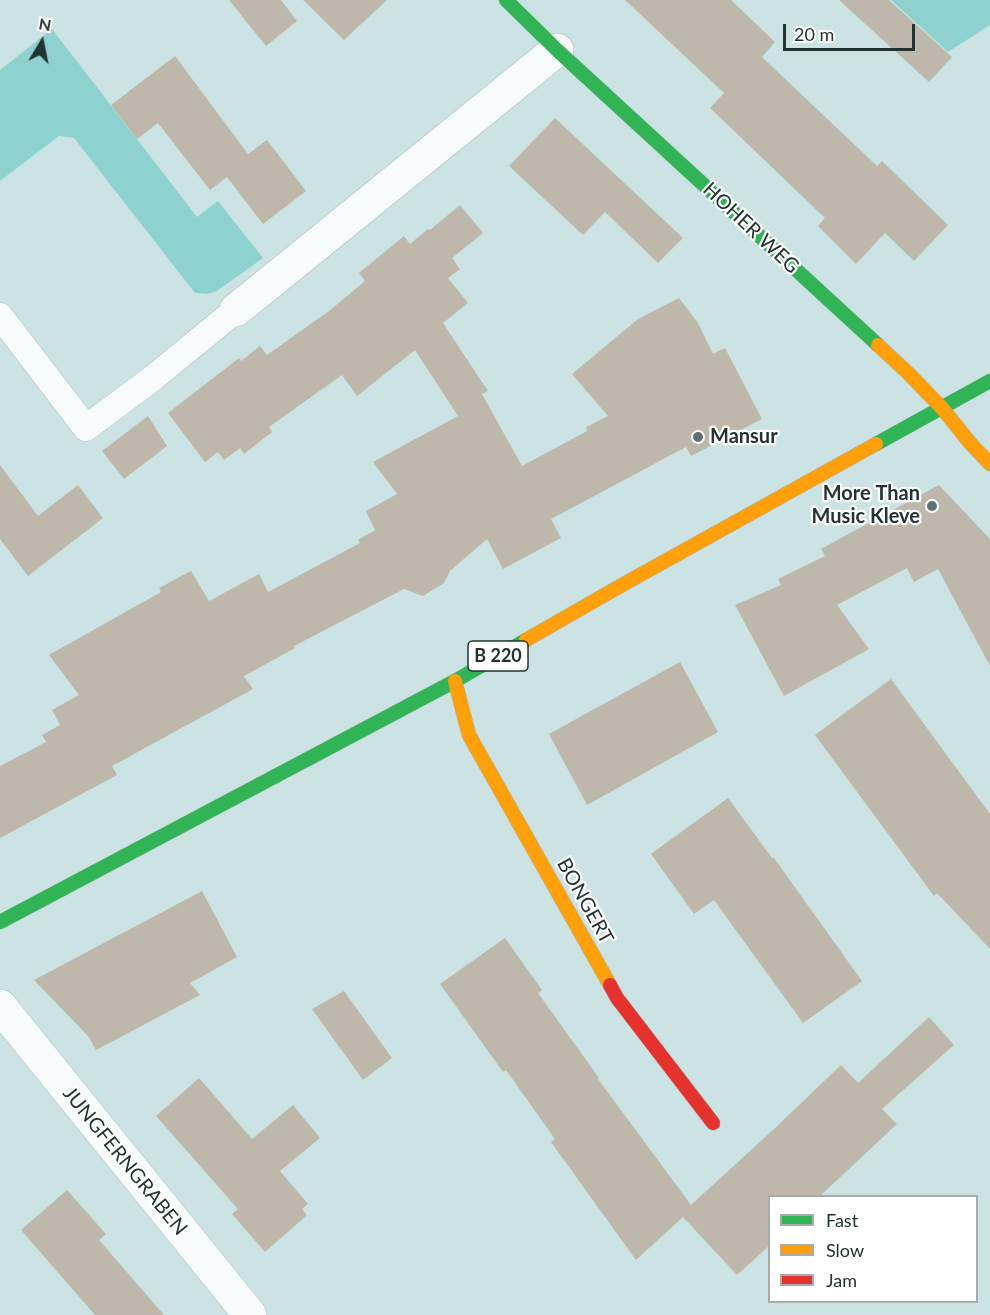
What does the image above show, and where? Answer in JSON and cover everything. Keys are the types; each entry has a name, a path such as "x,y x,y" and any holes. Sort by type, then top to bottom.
{"street":[{"name":"HOHER WEG","path":"506,0 557,50 908,373 942,408 990,464"},
{"path":"236,310 557,50"},
{"name":"B 220","path":"0,922 455,681 622,585 990,381"},
{"name":"BONGERT","path":"455,681 469,735 618,998 713,1123"},
{"name":"JUNGFERNGRABEN","path":"0,1006 250,1315"}],"lane":[{"path":"0,316 86,428 153,378 236,310"}],"shaded area":[{"path":"891,0 990,0 990,25 948,52"},
{"path":"52,29 197,217 218,201 263,258 217,291 207,294 195,293 74,138 59,136 0,181 0,70"}],"building":[{"path":"229,0 281,0 297,21 266,46"},
{"path":"303,0 387,0 344,40"},
{"path":"625,0 731,0 775,42 762,57 877,166 882,161 948,225 914,261 885,233 856,264 818,226 825,218 710,108 724,93"},
{"path":"839,0 889,0 952,57 929,82"},
{"path":"175,56 248,154 267,140 306,191 263,224 227,177 210,190 158,123 137,139 111,105"},
{"path":"555,118 683,238 658,263 605,212 583,235 509,166"},
{"path":"460,205 483,233 452,258 460,269 448,278 468,303 443,323 488,391 482,394 522,466 587,431 586,427 608,416 572,374 638,319 679,298 698,323 713,354 725,348 762,419 691,456 686,447 551,519 561,538 503,569 487,539 450,571 444,583 423,596 404,589 294,646 295,648 244,676 253,689 112,766 117,775 0,838 0,766 46,742 42,735 60,725 52,710 79,695 49,655 161,592 159,588 191,571 209,601 259,574 268,592 360,543 358,540 375,530 366,511 397,494 373,462 458,416 415,350 357,396 342,375 269,427 272,432 244,454 240,448 224,460 218,452 205,462 168,413 239,358 241,361 260,346 267,355 329,311 365,281 359,273 404,236 410,244"},
{"path":"148,416 167,446 124,479 102,451"},
{"path":"0,465 38,516 78,485 103,518 28,576 0,539"},
{"path":"939,485 990,539 990,666 938,569 914,582 907,568 837,605 869,649 784,696 735,605 781,585 778,579 825,556 821,549"},
{"path":"680,662 718,732 587,805 549,734"},
{"path":"891,679 990,814 990,949 937,893 934,896 815,735"},
{"path":"728,798 862,981 803,1023 714,900 694,914 651,854"},
{"path":"202,891 237,957 190,983 200,995 96,1050 88,1036 34,980"},
{"path":"505,938 542,990 538,993 691,1205 841,1065 858,1083 929,1017 954,1045 882,1109 897,1124 821,1195 768,1195 768,1247 737,1275 683,1217 636,1260 551,1142 555,1139 506,1070 503,1072 440,984"},
{"path":"344,991 392,1058 363,1080 312,1009"},
{"path":"199,1078 252,1139 293,1105 320,1138 280,1171 308,1204 302,1209 307,1215 265,1252 232,1214 238,1209 156,1116"},
{"path":"67,1190 106,1234 99,1240 164,1315 95,1315 21,1230"}],"traffic: fast":[{"path":"506,0 557,50 878,345"},
{"path":"876,444 990,381"},
{"path":"0,922 455,681 526,640"}],"traffic: slow":[{"path":"878,345 942,408 990,464"},
{"path":"526,640 876,444"},
{"path":"455,681 469,735 610,985"}],"traffic: jam":[{"path":"610,985 617,998 713,1123"}],"place":[{"name":"Mansur","path":"698,437"},
{"name":"More Than Music Kleve","path":"932,506"}]}
